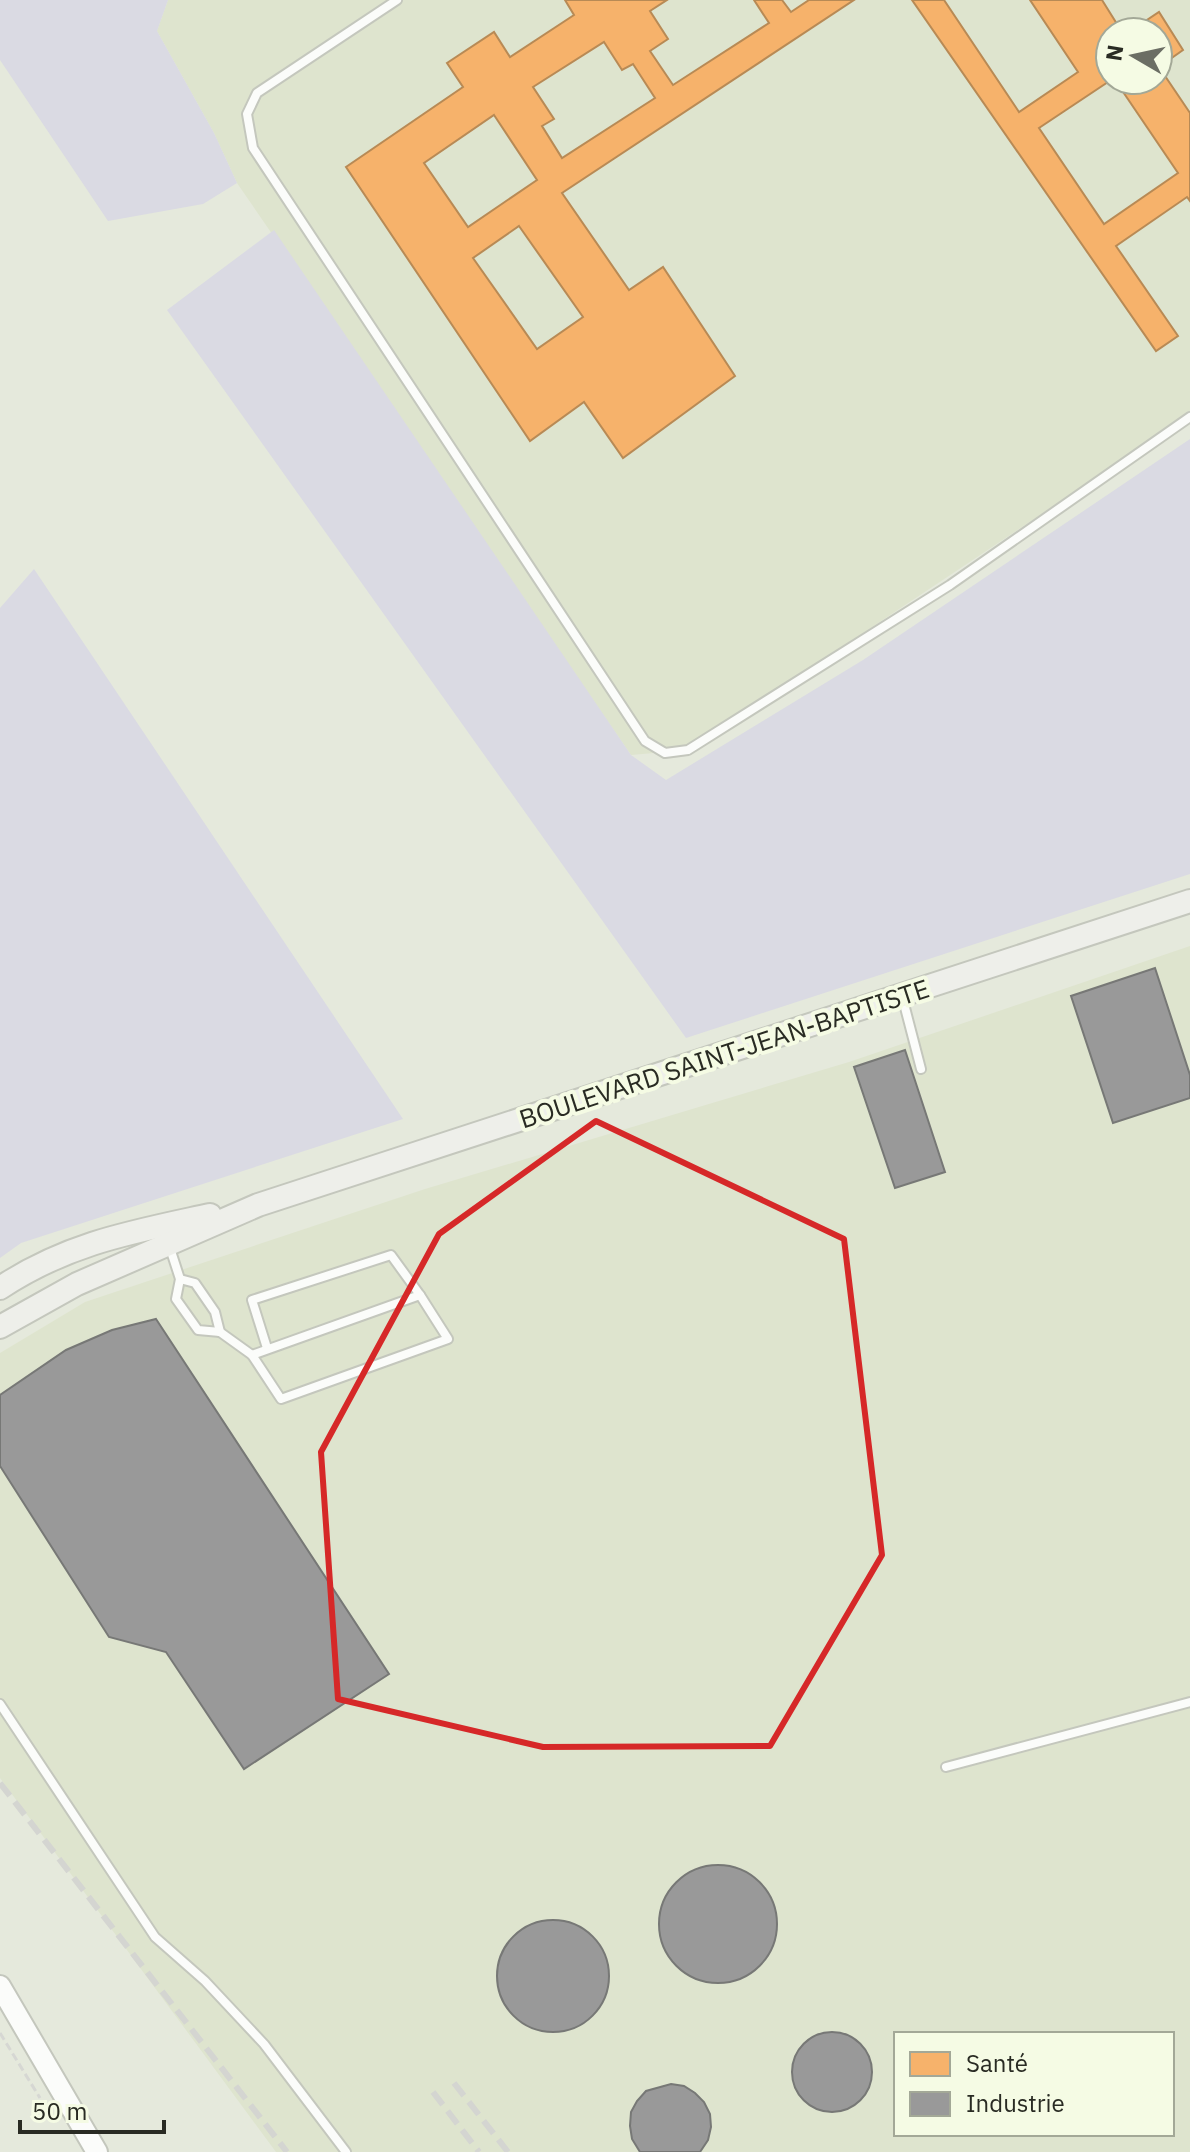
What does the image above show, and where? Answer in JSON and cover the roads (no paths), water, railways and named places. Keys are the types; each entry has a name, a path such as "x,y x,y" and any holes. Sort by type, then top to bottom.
{"main road":[{"name":"BOULEVARD SAINT-JEAN-BAPTISTE","path":"0,1327 77,1284 258,1205 1190,901"},
{"name":"BOULEVARD SAINT-JEAN-BAPTISTE","path":"0,1288 55,1257 107,1237 258,1205"}],"street":[{"path":"0,1986 97,2152"}],"lane":[{"path":"397,0 257,93 247,114 253,148 645,741 665,753 688,750 950,585 1190,417"},
{"path":"902,996 921,1069"},
{"path":"169,1244 180,1279 176,1299 198,1330 220,1332 252,1355 281,1399 448,1339 391,1255 252,1300 267,1348"},
{"path":"180,1279 195,1283 215,1312 220,1332"},
{"path":"252,1355 420,1295"},
{"path":"946,1767 1190,1702"},
{"path":"0,1704 155,1937 205,1981 264,2044 346,2152"}],"railway":[{"path":"0,1783 287,2152"},
{"path":"454,2083 508,2152"},
{"path":"433,2092 479,2152"}]}
